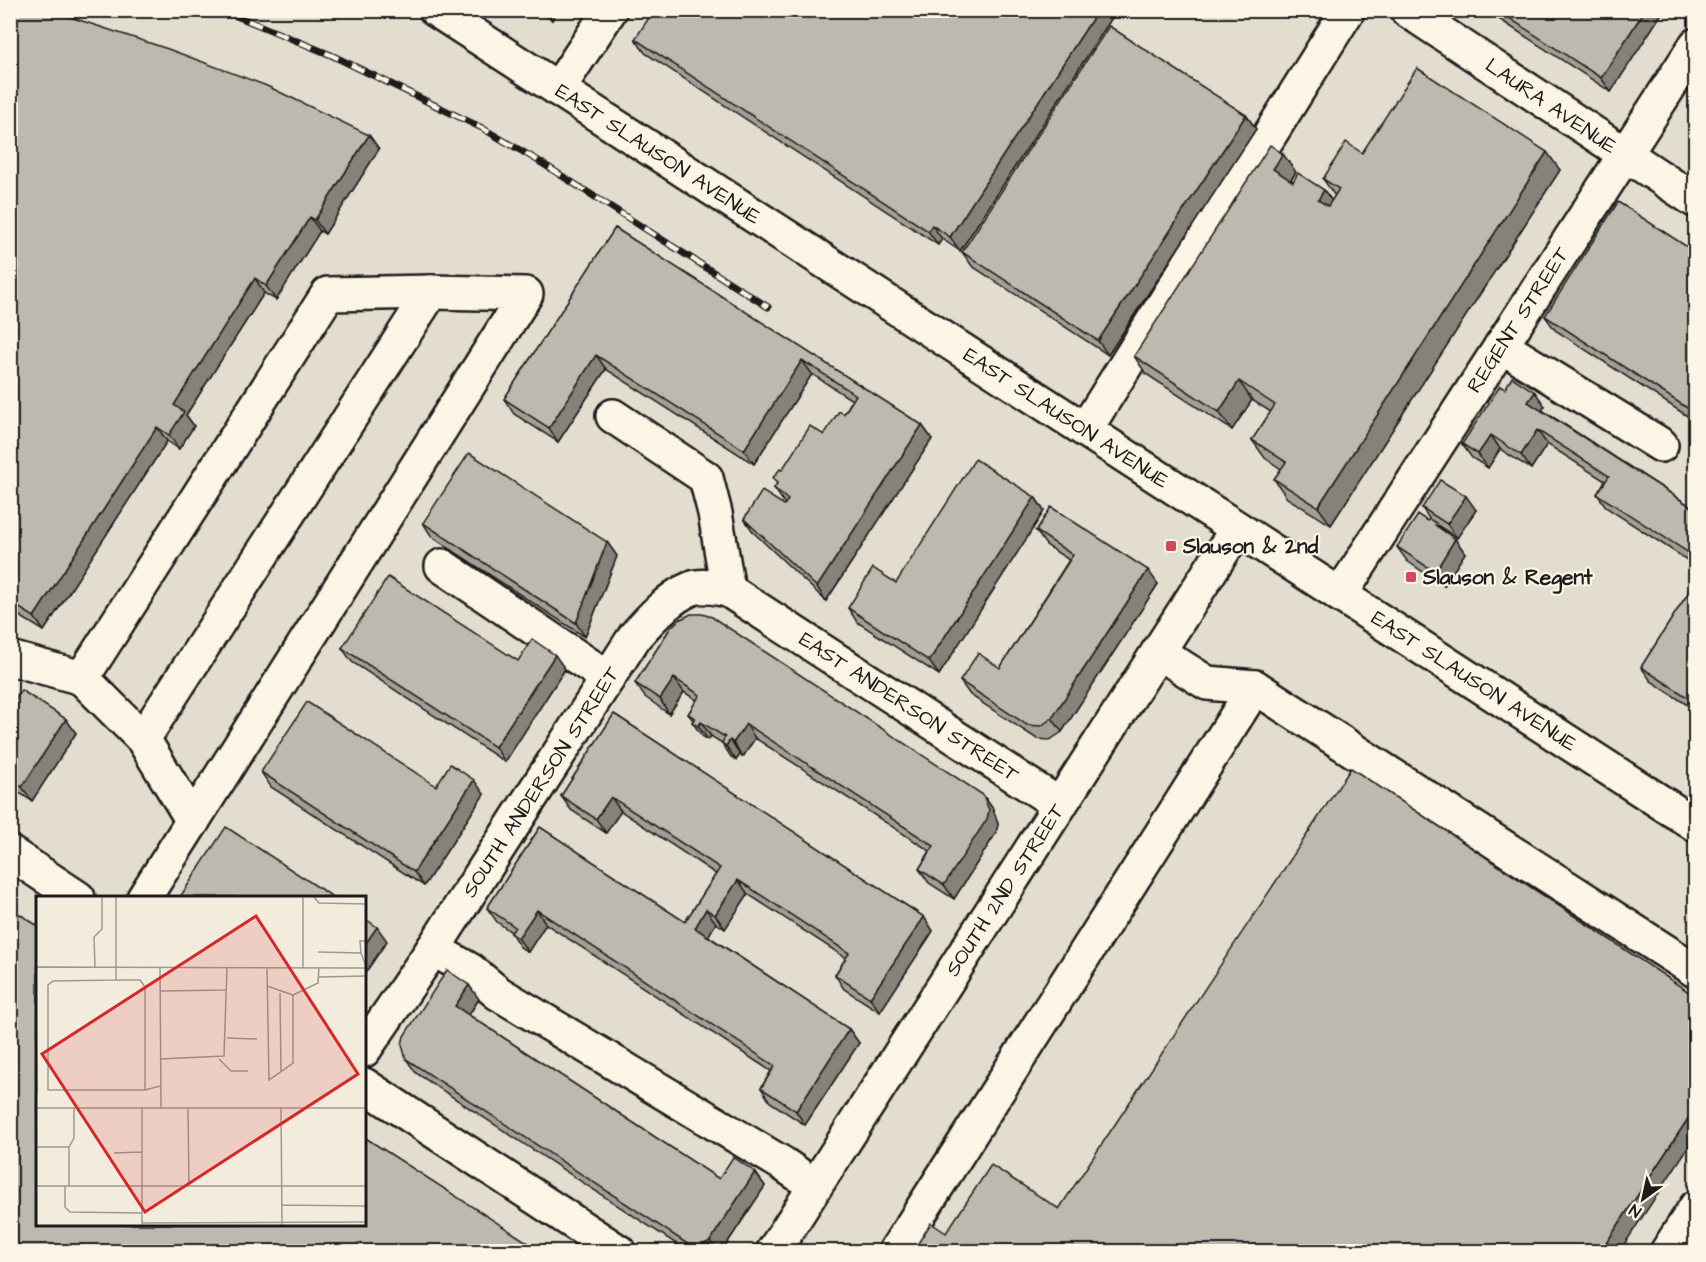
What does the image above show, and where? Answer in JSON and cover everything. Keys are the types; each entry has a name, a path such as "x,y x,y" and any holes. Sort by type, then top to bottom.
{"street":[{"name":"EAST SLAUSON AVENUE","path":"436,10 1695,825"},
{"path":"558,90 610,10"},
{"path":"1085,430 1348,10"},
{"name":"LAURA AVENUE","path":"1407,10 1695,201"},
{"name":"REGENT STREET","path":"1340,595 1695,45"},
{"path":"143,739 431,292"},
{"path":"82,678 328,294 431,292 526,294 145,896"},
{"path":"1501,345 1661,445"},
{"path":"613,416 706,478 715,513 728,590"},
{"name":"SOUTH 2ND STREET","path":"773,1251 1237,529"},
{"path":"442,566 608,678"},
{"name":"SOUTH ANDERSON STREET","path":"366,1047 433,949 635,636 653,616 690,588 709,587 728,590 758,610"},
{"name":"EAST ANDERSON STREET","path":"758,610 1060,805"},
{"path":"1158,652 1207,683 1255,687 1695,971"},
{"path":"10,658 82,678 143,739 193,821"},
{"path":"895,1251 1255,687"},
{"path":"10,853 76,896"},
{"path":"433,949 470,970 498,993 783,1164 815,1186"},
{"path":"366,1086 619,1251"},
{"path":"1667,1251 1695,1207"}],"shaded area":[{"path":"10,11 1695,11 1695,1251 11,1251"}],"building":[{"path":"10,10 45,10 168,49 267,86 369,135 315,220 310,217 266,286 255,278 174,405 184,412 169,435 157,427 34,617 10,602"},
{"path":"654,10 1098,10 950,237 932,225 928,231 635,39"},
{"path":"1497,10 1645,10 1601,78"},
{"path":"1109,26 1246,115 1098,341 962,252"},
{"path":"1417,68 1547,152 1318,507 1274,479 1286,462 1252,440 1275,405 1239,381 1219,412 1134,356 1270,145 1283,154 1273,169 1293,182 1298,173 1324,190 1318,200 1328,206 1339,189 1323,179 1346,142 1362,153"},
{"path":"1618,202 1695,252 1695,413 1545,316"},
{"path":"615,228 922,425 817,587 744,519 762,491 784,505 788,500 774,488 778,482 773,478 780,469 782,470 810,426 824,435 839,411 844,414 856,395 802,360 744,450 596,355 549,428 504,399"},
{"path":"1512,377 1535,392 1528,402 1695,509 1695,557 1597,494 1609,476 1537,430 1521,455 1491,435 1478,454 1462,444 1500,386 1505,389"},
{"path":"469,453 607,542 576,623 423,523"},
{"path":"975,459 1035,497 929,661 848,608 873,568 896,583"},
{"path":"1440,480 1466,496 1447,524 1422,508"},
{"path":"1051,507 1148,570 1052,718 1041,726 1027,725 960,681 978,653 1000,668 1073,555 1036,531"},
{"path":"1418,515 1436,523 1435,525 1455,539 1435,572 1397,547"},
{"path":"388,577 518,661 532,639 555,655 495,747 342,648"},
{"path":"1695,582 1695,702 1641,667"},
{"path":"691,614 712,617 983,795 989,810 987,819 944,885 919,869 934,846 746,724 733,743 730,740 726,746 722,743 725,737 701,722 698,726 692,722 695,718 688,714 700,695 674,678 660,699 635,683 671,627"},
{"path":"21,690 66,719 22,787 10,779 10,707"},
{"path":"307,702 436,786 450,764 474,780 414,872 261,772"},
{"path":"614,714 924,917 870,998 835,975 849,953 738,880 715,915 706,909 695,928 849,1029 796,1111 761,1088 775,1066 537,910 518,938 511,933 515,927 487,908 540,827 685,922 720,868 611,797 596,819 561,796"},
{"path":"1351,768 1695,996 1695,1108 1601,1251 913,1251 931,1223 946,1233 991,1165 1059,1209"},
{"path":"226,827 331,896 181,896"},
{"path":"10,908 36,925 36,1226 366,1226 366,1138 541,1251 10,1251"},
{"path":"366,919 377,927 366,943"},
{"path":"447,970 469,985 455,1006 719,1179 733,1157 755,1172 710,1241 701,1246 689,1245 406,1059 402,1045 404,1036"}],"railway":[{"path":"222,10 331,55 482,128 537,160 768,307"}],"place":[{"name":"Slauson & 2nd","path":"1171,546"},
{"name":"Slauson & Regent","path":"1411,577"}]}
